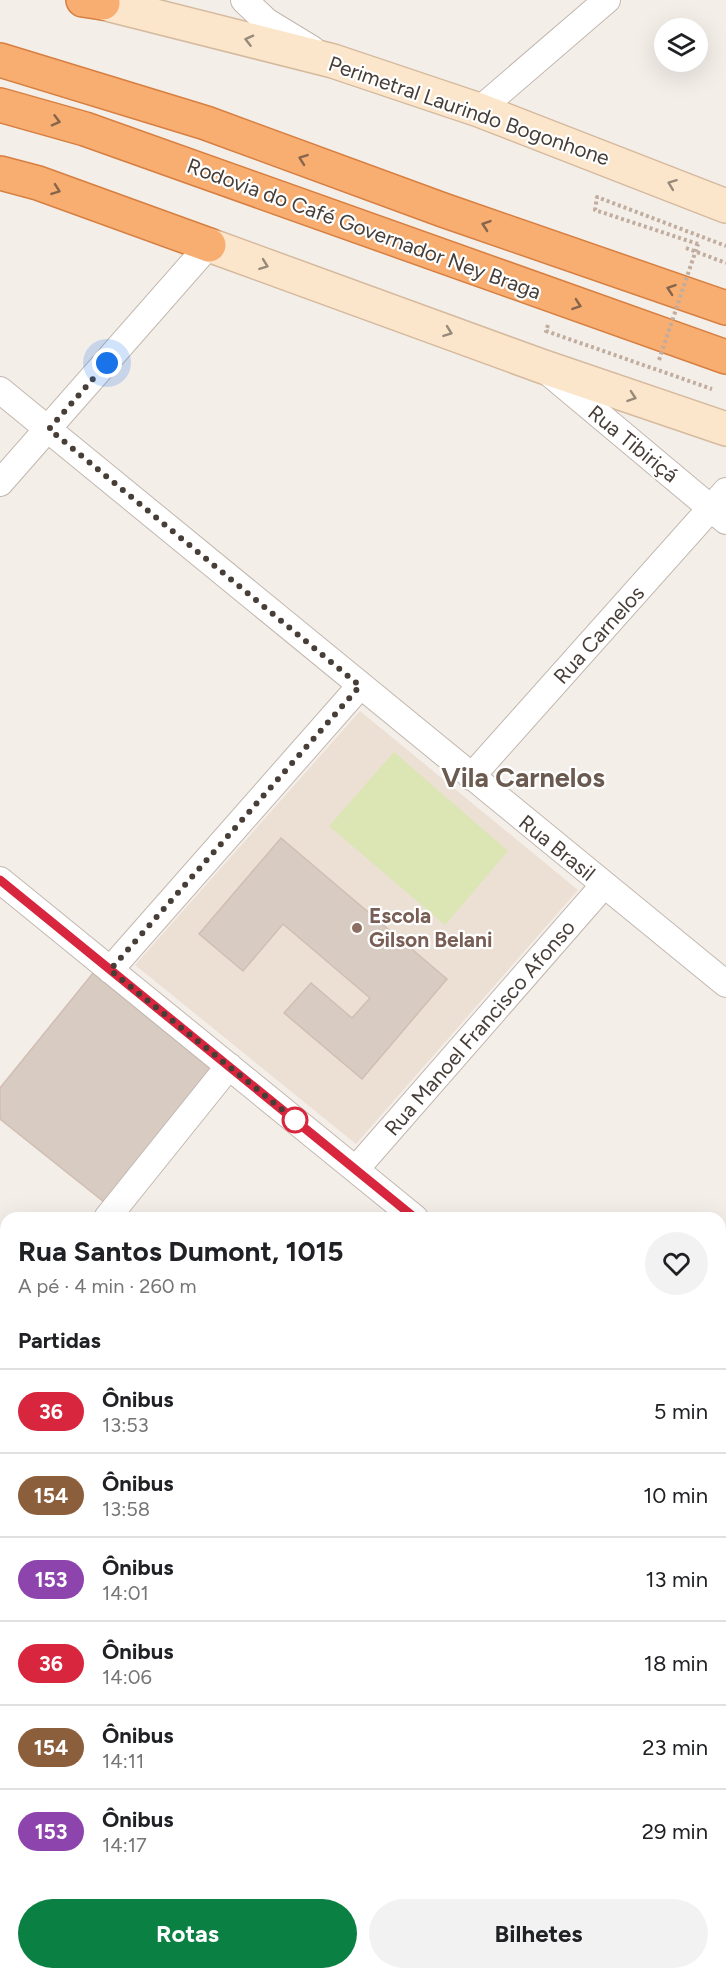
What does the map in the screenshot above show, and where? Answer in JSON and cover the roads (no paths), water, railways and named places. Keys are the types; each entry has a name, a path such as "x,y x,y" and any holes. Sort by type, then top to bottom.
{"highway":[{"path":"0,60 206,123 443,210 726,308"},
{"name":"Rodovia do Café Governador Ney Braga","path":"0,105 85,129 726,357"},
{"path":"0,173 38,183 209,245"}],"main road":[{"name":"Perimetral Laurindo Bogonhone","path":"101,1 333,62 479,110 726,206"},
{"path":"209,245 541,366 726,429"}],"street":[{"path":"244,0 267,21 333,62"},
{"path":"479,110 606,0"},
{"path":"0,483 209,245"},
{"name":"Rua Tibiriçá","path":"541,366 721,508"},
{"name":"Rua Brasil","path":"0,390 603,886 726,984"},
{"name":"Rua Carnelos","path":"471,777 721,508"},
{"path":"110,970 360,686"},
{"path":"0,880 408,1212"},
{"name":"Rua Manoel Francisco Afonso","path":"356,1169 603,886"},
{"path":"112,1212 229,1066"}],"place":[{"name":"Escola Gilson Belani","path":"357,928"}],"district":[{"name":"Vila Carnelos","path":"523,778"}]}
